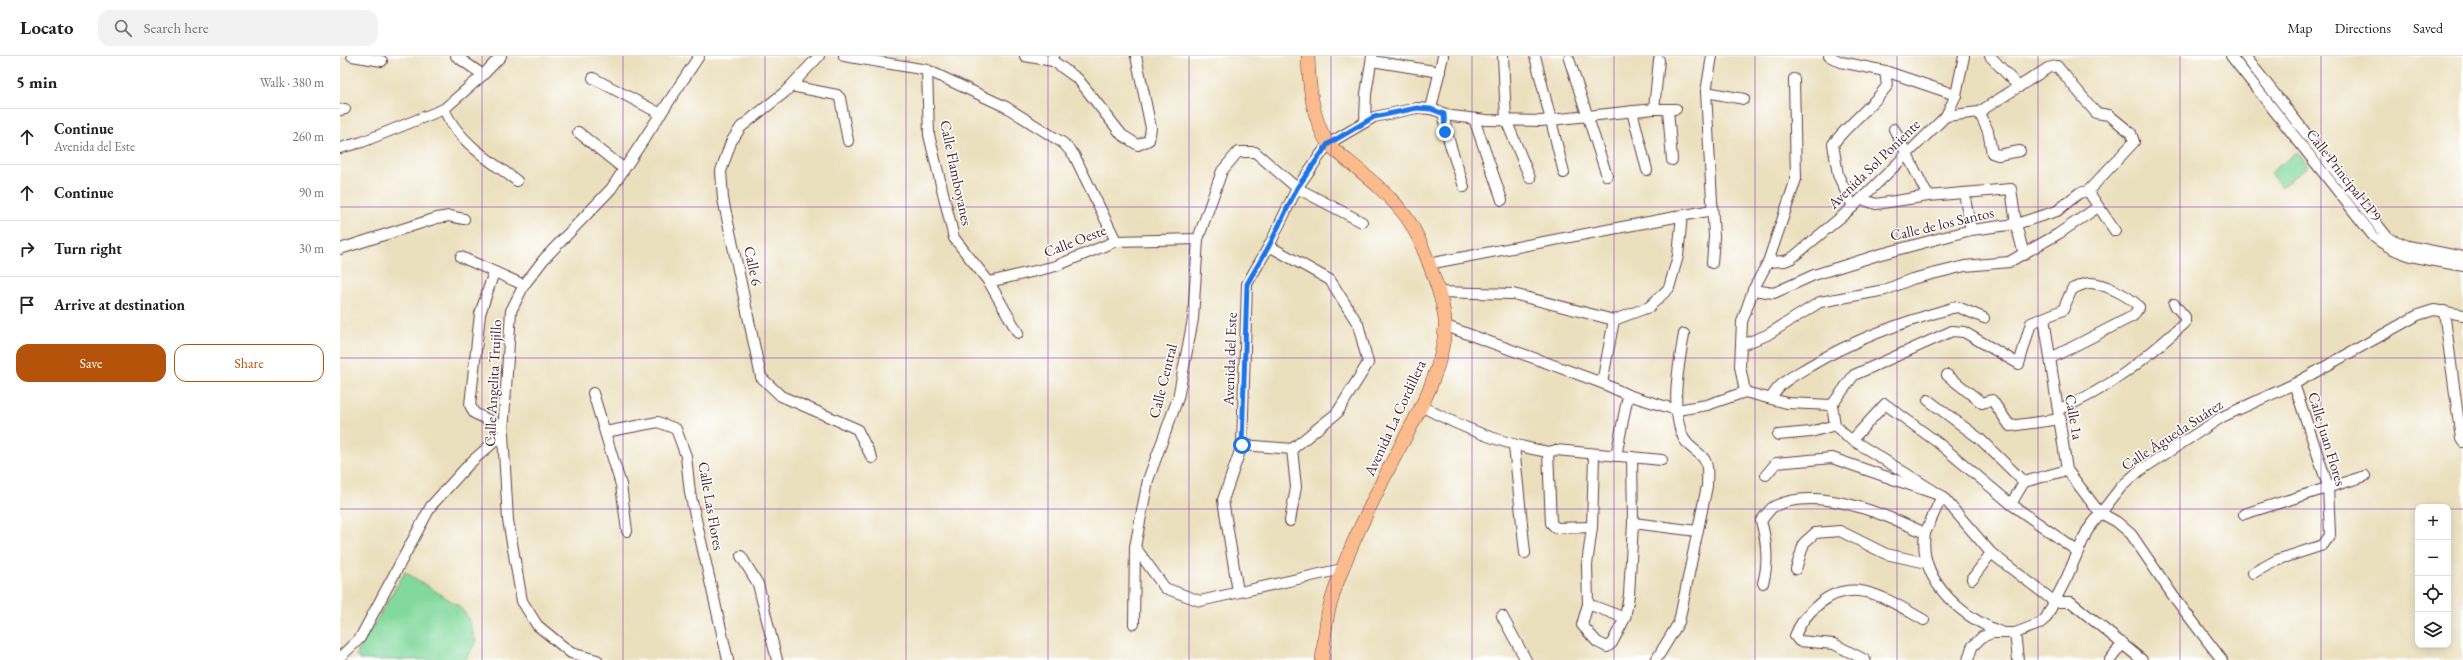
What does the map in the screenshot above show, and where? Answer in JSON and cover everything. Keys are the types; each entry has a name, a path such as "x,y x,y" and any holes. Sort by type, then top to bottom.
{"main road":[{"name":"Avenida La Cordillera","path":"1308,56 1312,97 1319,127 1328,144 1384,193 1407,218 1428,264 1438,292 1446,326 1439,361 1421,406 1342,569 1329,610 1322,660"}],"street":[{"path":"352,56 382,61"},
{"path":"456,56 482,75"},
{"path":"340,148 362,142 444,109 501,56"},
{"name":"Calle Angelita Trujillo","path":"597,660 568,657 537,625 522,601 508,520 503,431 511,311 524,285 544,259 611,188 699,56"},
{"name":"Calle 6","path":"819,56 791,86 741,127 731,142 721,171 723,199 761,377 781,396 857,429 872,458"},
{"path":"844,56 927,70 1006,107 1063,143 1074,155 1116,240"},
{"path":"1024,56 1053,58 1078,79 1122,135 1138,145 1149,140 1151,128 1136,56"},
{"path":"1431,109 1443,56"},
{"path":"1503,56 1506,120 1530,178"},
{"path":"1536,56 1564,173"},
{"path":"1712,56 1706,92 1714,237 1712,263"},
{"path":"1829,56 1841,62 1885,71 1956,95"},
{"name":"Avenida Sol Poniente","path":"1768,262 1785,261 1792,258 1857,203 1946,116 1956,95 1964,56"},
{"path":"1946,116 1979,112 2020,87 1990,56"},
{"name":"Calle Principal LP9","path":"2231,56 2374,238 2389,248 2406,255 2463,266"},
{"name":"Calle Principal LP9","path":"2245,56 2388,238 2408,246 2463,257"},
{"path":"1365,122 1366,94 1372,58 1440,72"},
{"path":"1569,59 1582,105 1589,116 1607,176"},
{"path":"1654,109 1659,60"},
{"name":"Calle de los Santos","path":"1753,290 1774,293 1814,275 1881,254 1971,230 2016,224 2057,211 2079,193 2088,191 2134,142 2131,133 2109,115 2096,113 2057,66 2048,68 2020,87"},
{"name":"Calle Flamboyanes","path":"927,70 930,135 954,238 989,282 1018,333"},
{"path":"1885,71 1887,86 1876,102 1841,134 1833,144 1838,175 1857,203 1876,204 1928,196 2012,189 2016,224 2024,254"},
{"path":"593,78 661,114"},
{"path":"1745,392 1740,366 1742,322 1753,290 1768,262 1796,179 1794,79"},
{"path":"791,86 837,95 841,104 848,141"},
{"path":"1706,92 1744,99"},
{"path":"1328,144 1374,117 1417,108 1431,109 1444,114 1474,119 1506,120 1551,120 1632,111 1672,109 1672,160"},
{"path":"444,109 453,125 473,148 517,181"},
{"path":"1632,111 1647,170"},
{"path":"1979,112 1988,131 1992,153 1998,156 2020,151"},
{"path":"1444,114 1445,132 1454,152 1464,187"},
{"path":"1474,119 1502,200"},
{"path":"1894,129 1908,153 1928,196"},
{"path":"578,132 624,169"},
{"name":"Avenida del Este","path":"1238,592 1224,500 1242,445 1247,284 1269,246 1297,188 1328,144"},
{"name":"Calle Central","path":"1134,624 1135,547 1148,480 1179,391 1193,319 1198,239 1222,171 1238,152 1255,152 1297,188"},
{"path":"1297,188 1362,222"},
{"path":"2088,191 2115,231"},
{"path":"1964,193 1971,230"},
{"path":"1742,345 1767,336 1820,302 1885,290 1912,279 1965,266 2009,262 2098,207"},
{"path":"1428,264 1712,210"},
{"path":"1438,292 1513,294 1614,320 1650,307 1669,288 1678,256 1682,215"},
{"path":"340,250 437,218 449,216 464,219"},
{"name":"Calle Oeste","path":"989,282 1056,266 1116,240 1198,239"},
{"path":"1242,445 1292,449 1337,413 1368,363 1358,324 1330,280 1269,246"},
{"path":"461,257 524,285"},
{"path":"340,657 360,638 431,506 470,463 503,431 474,413 470,404 480,314 494,272"},
{"path":"2051,358 2133,316 2139,307 2134,301 2125,295 2090,283 2072,289 2063,310 2031,323 2019,364 1964,332 1952,331 1854,375 1832,405 1835,424 1846,436 1942,496 1991,553 2055,602 2071,602 2142,660"},
{"path":"2059,409 2080,401 2112,382 2185,323 2185,317 2174,304"},
{"path":"1771,398 1778,386 1841,347 1900,323 1958,307 1984,318"},
{"name":"Calle Águeda Suárez","path":"1968,660 1972,647 1982,637 1992,633 2015,633 2039,624 2046,618 2055,602 2087,531 2099,512 2121,487 2139,471 2222,417 2294,384 2418,315 2434,310 2463,315"},
{"path":"2444,311 2461,439 2463,442"},
{"name":"Calle 1a","path":"2044,318 2051,358 2052,382 2061,419 2067,470"},
{"path":"1602,383 1614,320"},
{"path":"1446,326 1602,383 1628,395 1677,410 1707,405 1745,392 1787,403 1832,405"},
{"path":"1656,660 1679,622 1707,486 1707,465 1704,458 1691,449 1681,433 1677,410 1678,375 1684,334"},
{"path":"1947,375 1982,403 1992,400 2010,426 2061,419"},
{"name":"Calle Juan Flores","path":"2253,573 2277,560 2323,545 2328,541 2330,535 2328,486 2294,384"},
{"path":"593,393 621,485 627,531"},
{"path":"1616,456 1628,395"},
{"path":"1928,400 1980,439 2024,482"},
{"path":"1853,439 1885,404 1937,442 2011,504 2077,551"},
{"path":"1421,406 1460,426 1514,446 1548,452 1556,450 1594,455 1662,460"},
{"name":"Calle Las Flores","path":"605,432 658,422 676,429 686,456 690,493 728,660"},
{"path":"1778,436 1811,432 1835,424"},
{"path":"1514,446 1525,553"},
{"path":"1290,520 1296,487 1292,449"},
{"path":"1548,452 1551,523 1556,528 1592,527"},
{"path":"1594,455 1592,527 1587,565 1588,604 1583,628 1597,642 1607,647 1612,643 1625,618 1633,523 1632,457"},
{"path":"1766,475 1776,463 1832,458 1942,496"},
{"path":"2011,504 2024,482 2067,470 2099,512 2117,522 2131,534 2174,597 2222,660"},
{"path":"2244,514 2328,486 2365,476"},
{"path":"1942,496 1925,533 1923,545 1927,562 1936,583 1953,603 1979,624 2004,633"},
{"path":"1763,583 1767,570 1766,541 1761,521 1772,508 1812,498 1826,500 1882,513 1925,533"},
{"path":"1633,523 1697,532"},
{"path":"1796,568 1804,543 1815,533 1840,531 1886,554 1927,562"},
{"path":"1135,547 1165,588 1200,601 1342,569"},
{"path":"1972,579 1991,553"},
{"path":"741,556 758,584 777,660"},
{"path":"1865,660 1834,644 1799,641 1796,636 1802,621 1830,595 1842,591 1858,590 1873,593 1924,620"},
{"path":"1588,604 1625,618"},
{"path":"1502,616 1526,660"},
{"path":"2015,633 2018,660"},
{"path":"2110,660 2123,643"}],"green space":[{"path":"2297,152 2308,166 2281,187 2270,173"},
{"path":"405,572 459,606 467,616 476,642 465,660 360,660 356,655"}],"route":[{"path":"1242,445 1247,284 1269,246 1297,188 1328,144 1374,117 1417,108 1431,109 1444,114 1445,132"}]}
